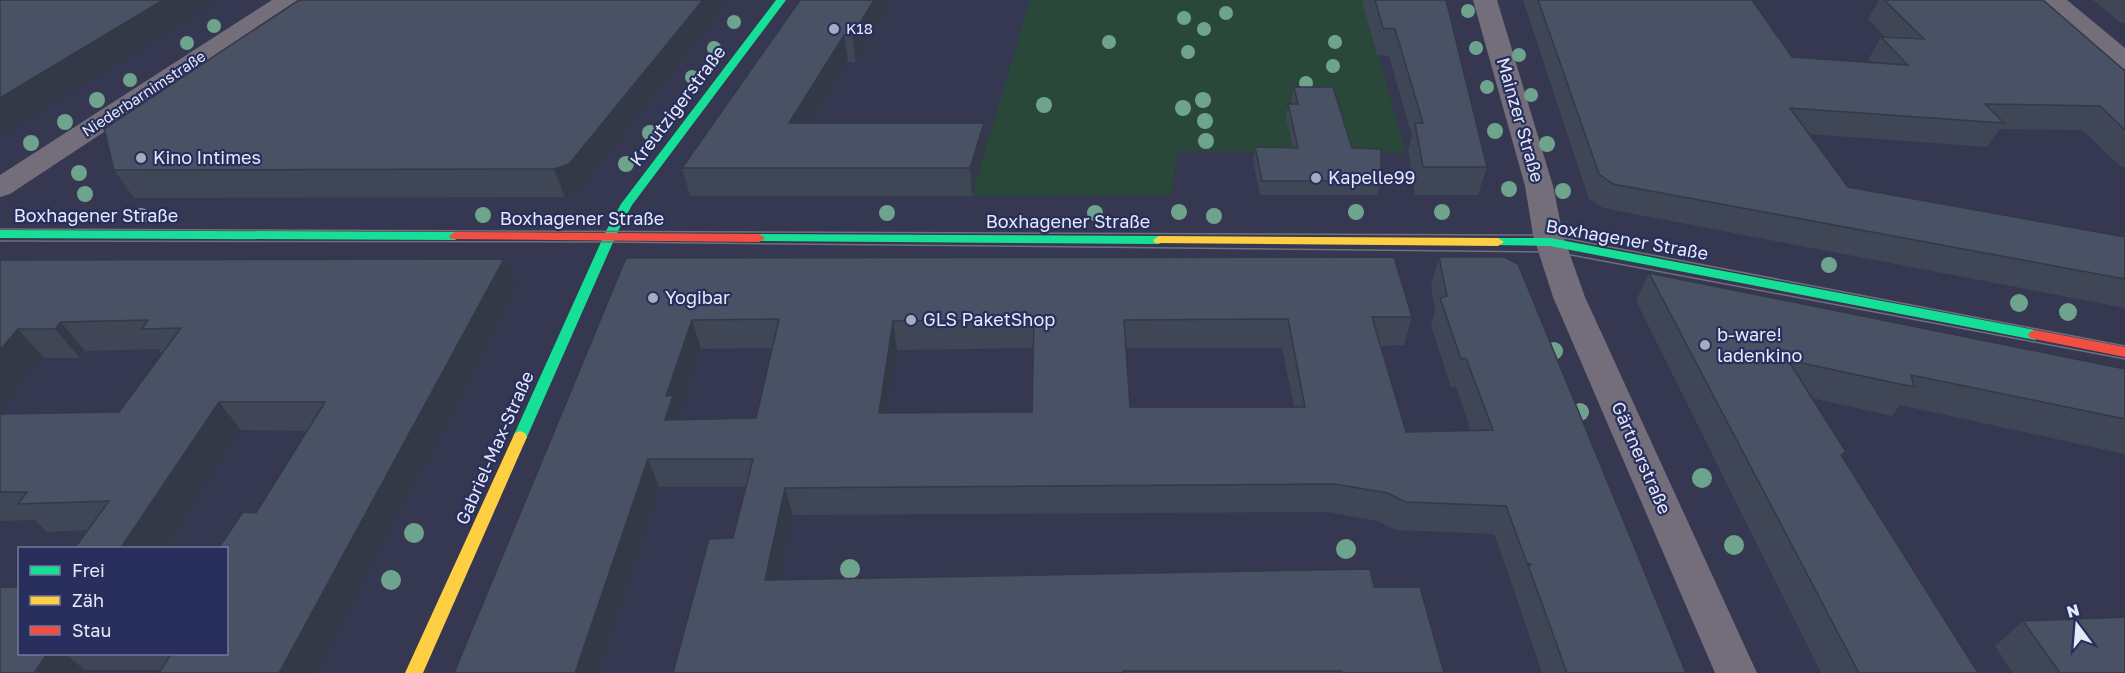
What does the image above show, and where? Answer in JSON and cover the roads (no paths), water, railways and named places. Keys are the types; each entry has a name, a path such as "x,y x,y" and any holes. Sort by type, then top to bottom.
{"street":[{"name":"Niederbarnimstraße","path":"0,188 288,0"},
{"name":"Kreutzigerstraße","path":"610,237 627,204 781,0"},
{"name":"Mainzer Straße","path":"1485,0 1539,186 1550,242"},
{"path":"2053,0 2125,61"},
{"name":"Boxhagener Straße","path":"0,234 1550,242 2125,352"},
{"name":"Gabriel-Max-Straße","path":"414,673 610,237"},
{"name":"Gärtnerstraße","path":"1550,242 1569,297 1736,673"}],"tram line":[{"path":"0,229 1548,235 2125,346"},
{"path":"0,241 608,242 1555,252 2125,359"}],"place":[{"name":"K18","path":"834,29"},
{"name":"Kino Intimes","path":"141,158"},
{"name":"Kapelle99","path":"1316,178"},
{"name":"Yogibar","path":"653,298"},
{"name":"GLS PaketShop","path":"911,320"},
{"name":"b-ware! ladenkino","path":"1705,345"}]}
